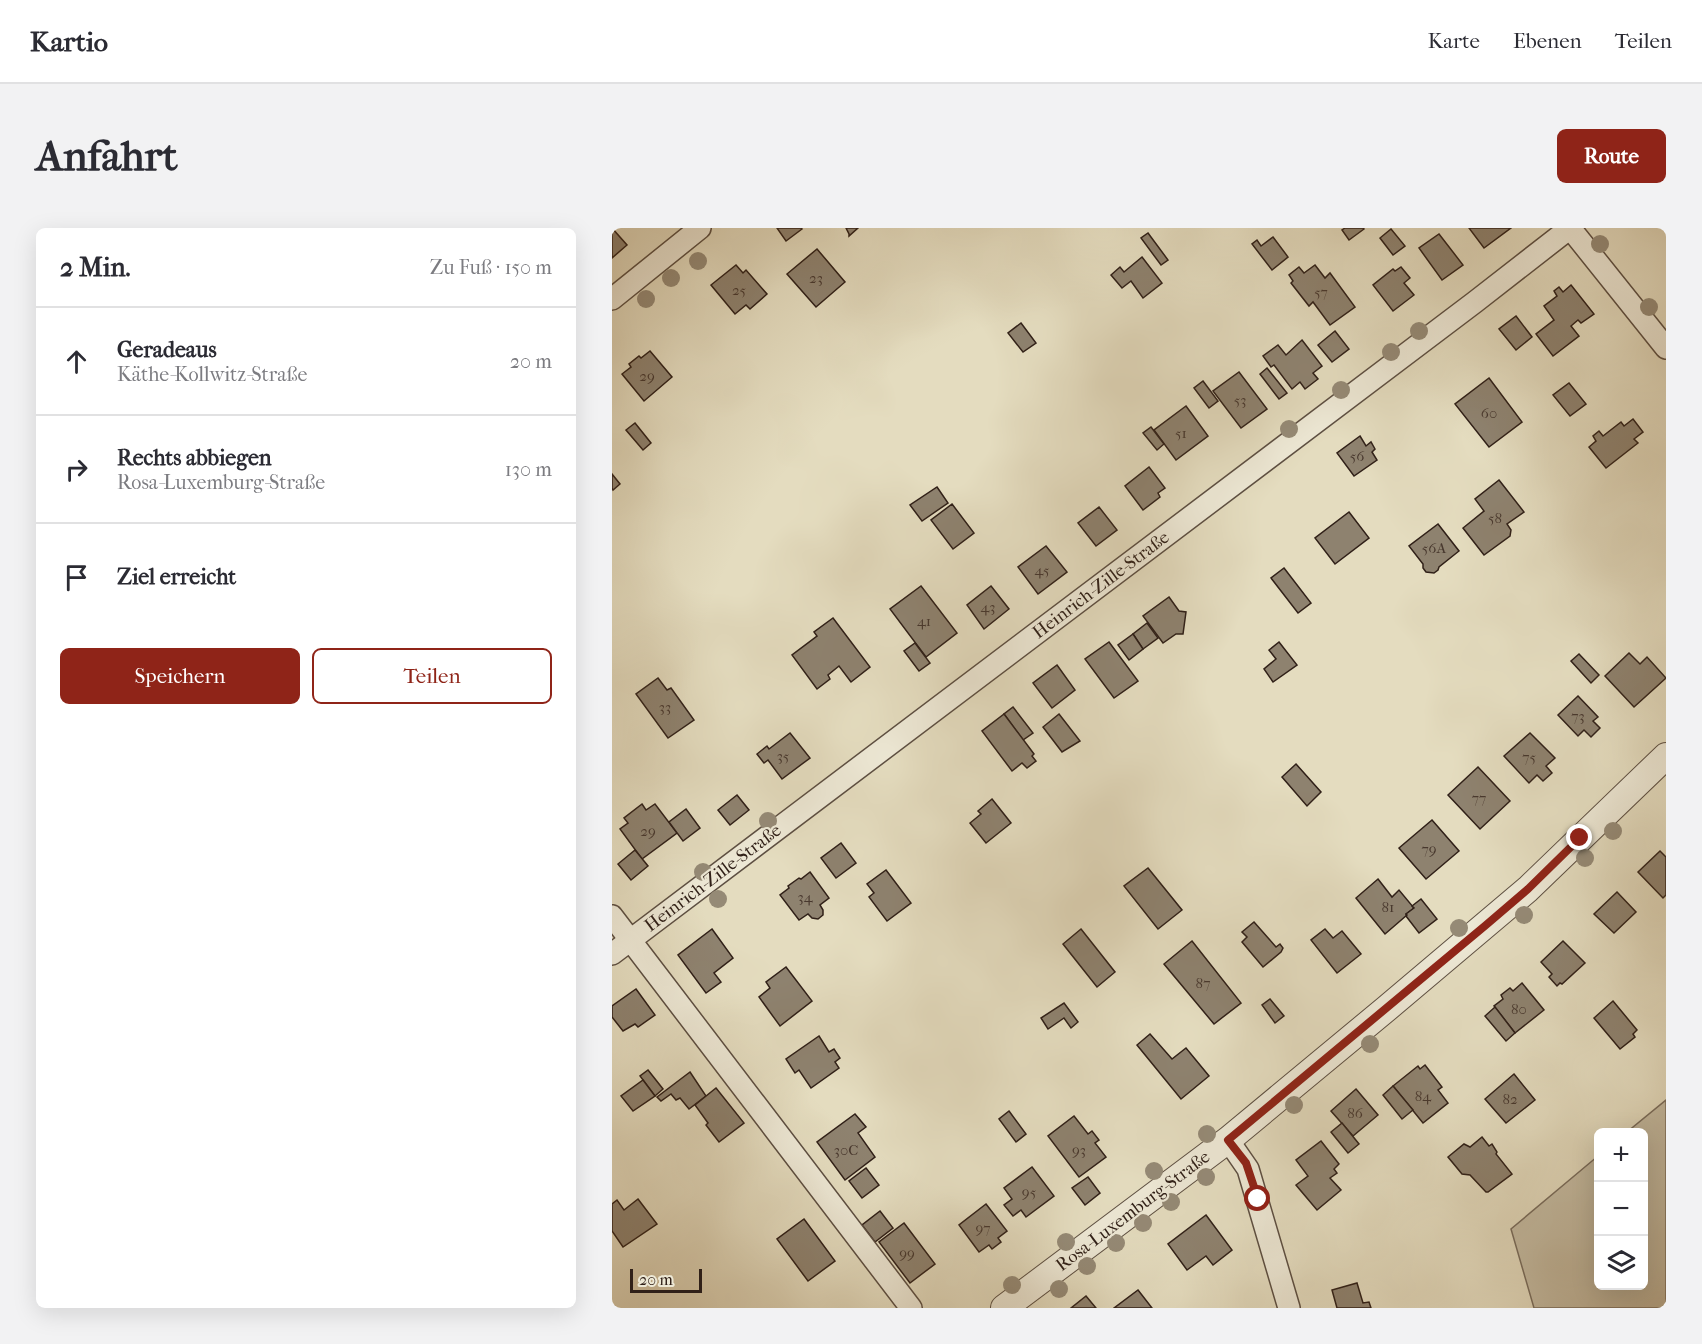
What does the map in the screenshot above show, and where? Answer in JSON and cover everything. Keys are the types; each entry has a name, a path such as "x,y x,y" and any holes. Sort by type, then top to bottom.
{"street":[{"path":"612,300 700,228"},
{"path":"1570,228 1666,348"},
{"name":"Heinrich-Zille-Straße","path":"612,954 1570,228"},
{"name":"Rosa-Luxemburg-Straße","path":"1004,1308 1228,1140 1528,889 1666,756"},
{"name":"Heinrich-Zille-Straße","path":"612,916 911,1308"},
{"path":"1228,1140 1248,1169 1289,1308"}],"shaded area":[{"path":"1666,1100 1666,1308 1534,1308 1511,1229 1594,1159 1594,1290 1648,1290 1648,1128 1632,1128"}],"building":[{"path":"612,228 627,245 612,258"},
{"path":"777,228 801,228 802,229 786,241"},
{"path":"846,228 858,228 849,236"},
{"path":"1345,228 1364,229 1349,240 1342,230"},
{"path":"1469,228 1511,228 1484,248"},
{"path":"1391,229 1405,246 1393,255 1380,238"},
{"path":"1148,233 1168,260 1161,265 1141,238"},
{"path":"1439,234 1463,265 1442,280 1419,248"},
{"path":"1273,237 1288,257 1272,270 1252,244 1257,240 1261,246"},
{"path":"817,249 845,282 816,307 787,274"},
{"path":"1142,257 1162,283 1143,298 1131,281 1122,288 1111,275 1120,267 1124,272"},
{"path":"736,265 743,273 746,270 767,294 750,309 746,305 735,314 711,285"},
{"path":"1315,265 1325,278 1330,273 1355,307 1330,325 1313,302 1309,306 1291,283 1293,281 1289,275 1299,267 1304,273"},
{"path":"1401,267 1410,278 1404,283 1414,295 1393,311 1373,285 1393,269 1395,271"},
{"path":"1571,285 1594,314 1581,323 1578,320 1571,326 1579,336 1553,356 1536,334 1554,320 1544,306 1557,296 1554,291 1559,287 1563,292"},
{"path":"1516,316 1532,337 1516,350 1499,329"},
{"path":"1021,323 1036,343 1023,352 1008,333"},
{"path":"1335,331 1349,349 1332,362 1318,345"},
{"path":"1302,340 1322,366 1313,373 1318,379 1305,389 1300,382 1292,389 1274,365 1271,367 1263,356 1278,345 1286,355"},
{"path":"650,351 672,377 644,401 622,374 631,367 629,364"},
{"path":"1267,368 1287,393 1279,399 1260,374"},
{"path":"1239,372 1267,409 1241,428 1213,391"},
{"path":"1489,378 1522,422 1489,447 1455,404"},
{"path":"1203,381 1218,401 1209,408 1194,388"},
{"path":"1569,383 1586,404 1570,416 1553,395"},
{"path":"1186,406 1208,436 1176,460 1154,430"},
{"path":"1633,419 1643,432 1634,439 1638,443 1606,468 1589,447 1596,441 1593,436 1599,431 1603,436 1621,422 1624,426"},
{"path":"635,423 651,443 643,450 626,430"},
{"path":"1151,427 1164,444 1157,450 1143,433"},
{"path":"1360,436 1366,446 1371,442 1375,449 1372,452 1377,460 1354,476 1337,453"},
{"path":"1149,467 1165,488 1158,493 1160,497 1143,510 1125,486"},
{"path":"612,474 620,484 613,490 612,488"},
{"path":"1499,480 1524,512 1507,524 1511,530 1510,536 1484,555 1463,528 1484,511 1475,499"},
{"path":"937,487 948,503 922,521 910,505"},
{"path":"952,504 974,533 953,549 931,520"},
{"path":"1099,507 1117,530 1096,546 1078,523"},
{"path":"1349,512 1369,538 1335,564 1315,538"},
{"path":"1438,524 1459,551 1434,573 1426,572 1423,564 1409,546"},
{"path":"1046,546 1067,572 1038,594 1018,567"},
{"path":"1284,568 1311,603 1298,613 1271,578"},
{"path":"921,586 957,633 926,657 890,609"},
{"path":"991,586 1009,609 984,629 967,605"},
{"path":"1169,597 1179,611 1186,612 1183,634 1176,634 1163,643 1143,616"},
{"path":"833,618 870,667 851,682 839,666 828,675 830,679 817,689 792,655 817,636 814,632"},
{"path":"1147,623 1158,638 1143,649 1133,634"},
{"path":"1133,634 1143,649 1129,660 1118,645"},
{"path":"1109,642 1138,681 1114,698 1085,659"},
{"path":"1279,642 1297,665 1273,682 1264,669 1276,659 1269,650"},
{"path":"915,643 930,663 919,671 904,651"},
{"path":"1629,653 1640,664 1647,657 1666,678 1634,707 1605,676"},
{"path":"1579,654 1599,675 1591,683 1571,661"},
{"path":"1057,665 1075,690 1052,708 1033,683"},
{"path":"658,678 667,690 671,688 694,720 668,738 636,694"},
{"path":"1578,696 1598,717 1593,721 1600,728 1591,737 1584,730 1578,736 1558,715"},
{"path":"1013,707 1033,733 1023,740 1004,714"},
{"path":"1004,714 1034,754 1032,756 1036,761 1027,768 1022,763 1012,771 982,731"},
{"path":"1059,714 1080,741 1062,752 1043,727"},
{"path":"790,733 810,758 782,779 768,760 764,763 757,754 767,746 769,749"},
{"path":"1530,733 1555,758 1546,766 1552,773 1543,781 1537,775 1529,783 1504,756"},
{"path":"1296,764 1321,792 1307,806 1282,777"},
{"path":"1478,767 1510,801 1480,829 1448,795"},
{"path":"737,795 749,810 730,825 718,810"},
{"path":"992,799 1011,823 986,843 970,823 981,814 978,811"},
{"path":"642,804 646,810 655,804 677,833 642,859 620,829 628,823 624,818"},
{"path":"686,809 700,828 683,841 669,822"},
{"path":"1432,820 1459,851 1426,879 1399,848"},
{"path":"841,843 856,863 836,878 821,858"},
{"path":"635,850 648,866 631,880 618,864"},
{"path":"1660,851 1666,857 1666,895 1663,898 1638,872"},
{"path":"1148,868 1182,910 1158,929 1124,886"},
{"path":"886,870 911,903 887,921 869,897 874,893 867,884"},
{"path":"810,872 829,898 820,905 823,915 818,919 808,914 799,920 780,895 789,888 788,886"},
{"path":"1378,879 1392,897 1399,890 1414,908 1385,934 1356,898"},
{"path":"1617,892 1636,912 1614,933 1594,914"},
{"path":"1421,899 1437,919 1419,933 1406,914"},
{"path":"1254,922 1276,947 1280,944 1283,948 1263,967 1242,942 1247,937 1242,932"},
{"path":"712,929 733,958 714,973 721,982 706,993 678,955"},
{"path":"1081,929 1115,972 1097,987 1063,944"},
{"path":"1325,929 1333,938 1342,931 1361,954 1337,973 1311,940"},
{"path":"1192,941 1241,1003 1214,1024 1164,964"},
{"path":"1563,941 1585,963 1557,986 1549,977 1552,974 1541,962"},
{"path":"786,967 812,1001 780,1026 759,997 770,988 766,982"},
{"path":"1522,983 1544,1010 1515,1033 1494,1006 1503,999 1501,995 1510,988 1513,991"},
{"path":"636,989 655,1015 638,1027 635,1024 623,1031 612,1017 612,1006"},
{"path":"1270,999 1284,1016 1275,1023 1262,1005"},
{"path":"1613,1001 1637,1030 1633,1034 1635,1037 1620,1049 1594,1018"},
{"path":"1064,1003 1078,1022 1071,1028 1064,1018 1048,1029 1041,1018"},
{"path":"1495,1007 1515,1033 1506,1041 1485,1016"},
{"path":"1150,1034 1172,1059 1186,1048 1209,1076 1181,1099 1137,1045"},
{"path":"819,1036 829,1052 834,1049 840,1058 835,1062 839,1068 811,1088 799,1070 795,1073 786,1059"},
{"path":"1425,1065 1442,1087 1438,1090 1448,1103 1423,1123 1393,1086 1418,1066 1420,1069"},
{"path":"648,1070 663,1089 655,1096 640,1076"},
{"path":"690,1072 706,1096 689,1109 680,1098 676,1100 671,1094 661,1101 657,1097"},
{"path":"1514,1074 1535,1100 1506,1123 1485,1099"},
{"path":"643,1080 655,1096 633,1111 621,1096"},
{"path":"1393,1086 1413,1110 1402,1119 1383,1095"},
{"path":"716,1088 744,1123 719,1142 695,1105"},
{"path":"1356,1089 1378,1115 1353,1136 1331,1111"},
{"path":"1009,1111 1026,1134 1016,1142 999,1119"},
{"path":"855,1114 866,1127 858,1133 875,1157 845,1180 817,1142"},
{"path":"1074,1116 1088,1134 1092,1131 1099,1140 1095,1143 1106,1157 1079,1177 1048,1136"},
{"path":"1342,1123 1359,1144 1348,1153 1331,1132"},
{"path":"1482,1137 1489,1146 1492,1144 1496,1154 1512,1174 1488,1192 1470,1175 1462,1174 1448,1157 1464,1144 1470,1147"},
{"path":"1321,1141 1339,1164 1334,1169 1337,1173 1330,1178 1341,1190 1317,1210 1296,1185 1308,1176 1296,1160"},
{"path":"1032,1167 1054,1196 1026,1217 1021,1210 1013,1216 1004,1205 1012,1199 1004,1188"},
{"path":"866,1168 879,1185 862,1198 849,1181"},
{"path":"1088,1177 1100,1193 1085,1205 1072,1188"},
{"path":"638,1199 657,1224 623,1247 612,1231 612,1204 617,1200 624,1210"},
{"path":"986,1204 1007,1231 998,1238 1001,1242 992,1249 989,1245 979,1252 959,1225"},
{"path":"880,1211 893,1228 875,1242 862,1225"},
{"path":"1206,1215 1232,1250 1213,1265 1206,1256 1187,1270 1168,1244"},
{"path":"804,1219 835,1261 808,1281 777,1239"},
{"path":"904,1223 935,1264 910,1283 879,1242"},
{"path":"1357,1283 1363,1303 1369,1302 1371,1308 1337,1308 1332,1290"},
{"path":"1138,1290 1152,1308 1114,1308"},
{"path":"1086,1296 1096,1308 1071,1308"}],"route":[{"path":"1258,1199 1246,1163 1228,1140 1528,889 1580,838"}]}
